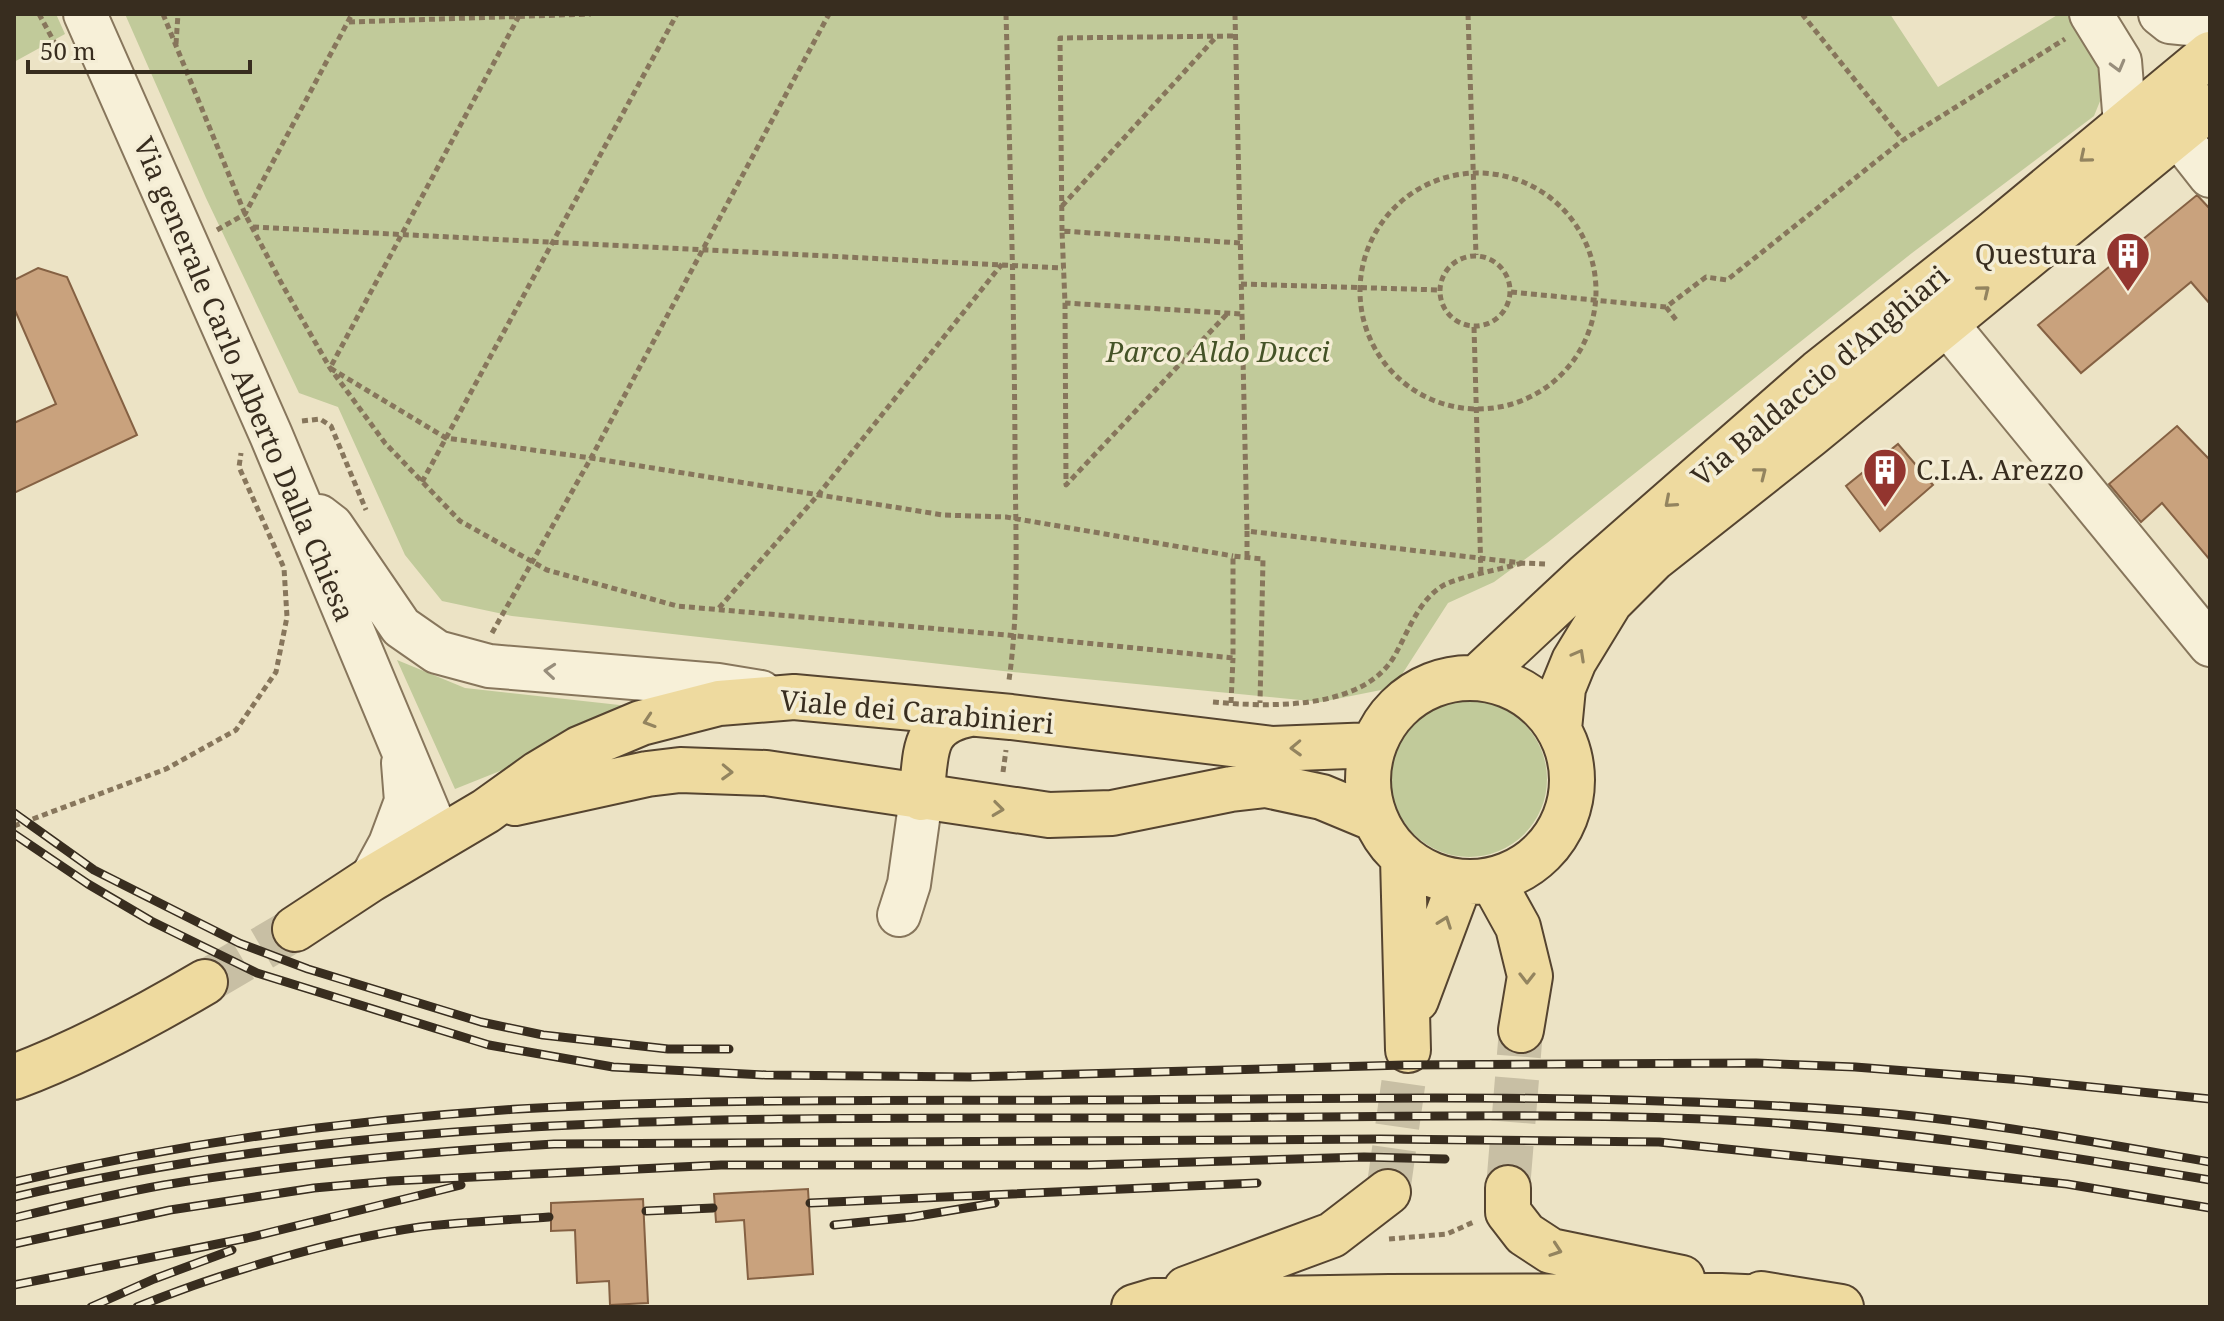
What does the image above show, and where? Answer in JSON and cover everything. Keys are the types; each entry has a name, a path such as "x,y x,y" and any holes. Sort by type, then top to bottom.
{"main road":[{"name":"Via Baldaccio d'Anghiari","path":"1477,678 1587,575 1819,372 1993,234 2210,54"},
{"name":"Via Baldaccio d'Anghiari","path":"1559,729 1563,688 1574,661 1610,602 1653,559 1810,435 2210,107"},
{"path":"1477,678 1510,686 1524,693 1538,703 1559,729 1568,748 1572,769 1568,811 1547,848 1531,863 1512,873 1476,881 1430,874 1403,858 1382,833 1369,795 1368,770 1374,745 1390,717 1414,694 1444,681 1477,678"},
{"name":"Viale dei Carabinieri","path":"295,929 371,879 486,811 579,749 641,723 719,703 794,697 1272,749 1374,745"},
{"path":"921,798 929,740 935,730 955,717 990,716"},
{"name":"Viale dei Carabinieri","path":"486,811 540,795 680,770 766,773 1049,815 1112,813 1266,785 1322,797 1375,819"},
{"path":"1403,858 1408,1050 1417,996 1476,881"},
{"path":"1476,881 1518,927 1530,976 1521,1030"},
{"path":"14,1077 58,1061 155,1012 205,982"},
{"path":"1144,1304 1332,1235 1388,1192"},
{"path":"1507,1193 1508,1212 1525,1234 1551,1251 1841,1307"},
{"path":"1144,1304 1389,1297 1721,1296 1789,1299"}],"street":[{"name":"Via generale Carlo Alberto Dalla Chiesa","path":"85,14 299,501 439,837"},
{"path":"2160,14 2170,22 2210,26"},
{"path":"2078,26 2120,61 2125,124"},
{"path":"2177,134 2210,176"},
{"path":"1946,323 2210,645"},
{"path":"299,501 332,526 401,627 437,652 489,666 718,685 794,697"},
{"name":"Via generale Carlo Alberto Dalla Chiesa","path":"371,879 390,844 406,801 401,746"},
{"path":"899,915 909,884 921,798"},
{"path":"1678,1307 1721,1296"},
{"path":"1144,1304 1266,1307"}],"path":[{"path":"39,14 58,49"},
{"path":"163,14 245,214 330,368 385,443 460,521 547,570 677,606 1016,635 1233,658"},
{"path":"176,45 178,14"},
{"path":"213,232 245,214 352,14"},
{"path":"395,14 406,20"},
{"path":"348,22 591,14"},
{"path":"422,482 677,14"},
{"path":"503,639 490,637 591,458 829,14"},
{"path":"998,809 990,716 1012,698 1009,684 1016,635 1014,265 1006,14"},
{"path":"1235,14 1247,557"},
{"path":"1468,14 1476,255"},
{"path":"1802,14 1903,140"},
{"path":"330,368 519,16"},
{"path":"1511,292 1666,307 1706,277 1727,280 1903,140 2078,26"},
{"path":"1061,207 1217,36"},
{"path":"1227,314 1066,485 1060,38 1235,36"},
{"path":"1473,173 1502,175 1529,184 1553,199 1573,219 1588,244 1595,271 1597,300 1592,325 1582,349 1567,370 1548,387 1526,400 1502,408 1476,411 1439,404 1406,387 1380,359 1363,325 1359,287 1369,245 1375,231 1393,207 1417,189 1444,178 1473,173"},
{"path":"253,227 1063,268"},
{"path":"1062,231 1240,243"},
{"path":"1476,255 1487,257 1505,271 1511,292 1508,303 1495,321 1474,327 1453,319 1446,311 1440,290 1447,269 1455,262 1476,255"},
{"path":"719,609 818,495 1002,264"},
{"path":"1241,284 1440,290"},
{"path":"1065,303 1241,314"},
{"path":"1666,307 1677,321"},
{"path":"1474,327 1481,575"},
{"path":"330,368 446,438 591,458 943,515 1015,519 1263,559 1260,703"},
{"path":"295,424 320,419 331,426 367,511"},
{"path":"14,826 166,769 236,730 276,672 287,617 284,568 239,467 239,456 245,448"},
{"path":"1199,701 1289,705 1331,698 1370,682 1388,668 1410,625 1427,601 1444,586 1522,563 1247,531"},
{"path":"1231,703 1233,556"},
{"path":"1332,1235 1350,1241 1447,1234 1476,1221 1507,1193"}],"green space":[{"path":"14,14 56,14 65,34 14,62"},
{"name":"Parco Aldo Ducci","path":"125,14 1890,14 1938,87 2059,14 2078,14 2113,69 2094,116 1912,253 1547,543 1494,582 1448,603 1399,679 1386,689 1321,702 1003,671 512,616 442,601 405,555 338,407 299,393 206,198"},
{"path":"397,660 465,688 656,709 455,789"},
{"path":"1469,701 1499,707 1524,724 1541,749 1547,779 1541,809 1524,834 1499,851 1469,857 1439,851 1414,834 1397,809 1391,779 1397,749 1414,724 1439,707"}],"building":[{"name":"Questura","path":"2197,195 2210,209 2210,304 2191,282 2081,373 2038,325"},
{"path":"38,268 67,277 137,435 14,493 14,423 56,404 14,308 14,280"},
{"path":"2177,426 2210,460 2210,560 2162,503 2141,522 2109,484"},
{"name":"C.I.A. Arezzo","path":"1898,444 1933,485 1880,531 1846,486"},
{"path":"808,1189 813,1274 748,1279 744,1220 716,1222 714,1194"},
{"path":"643,1199 648,1303 610,1305 609,1281 577,1283 575,1230 551,1231 551,1203"}],"tunnel":[{"path":"205,982 295,929"},
{"path":"1508,1188 1521,1030"},
{"path":"1388,1192 1408,1050"}],"railway":[{"path":"14,813 94,870 239,943 308,969 481,1022 543,1035 668,1049 729,1049"},
{"path":"14,834 88,884 151,921 257,973 489,1045 613,1067 766,1075 970,1077 1405,1065 1756,1063 2023,1080 2210,1099"},
{"path":"14,1182 202,1145 391,1120 589,1105 800,1101 1471,1098 1762,1105 1947,1120 2210,1162"},
{"path":"14,1197 148,1169 284,1149 420,1135 557,1126 832,1118 1494,1116 1726,1120 1908,1135 2210,1180"},
{"path":"14,1218 145,1189 261,1171 407,1155 554,1144 1380,1139 1659,1142 2067,1184 2210,1208"},
{"path":"14,1244 170,1210 314,1188 391,1181 721,1165 1089,1165 1364,1157 1445,1159"},
{"path":"810,1203 1257,1183"},
{"path":"14,1285 247,1238 461,1185"},
{"path":"834,1225 912,1217 995,1203"},
{"path":"646,1211 713,1208"},
{"path":"137,1307 240,1270 350,1240 420,1227 549,1217"},
{"path":"91,1307 232,1250"}],"place":[{"name":"Questura","path":"2128,293"},
{"name":"C.I.A. Arezzo","path":"1885,509"}]}
